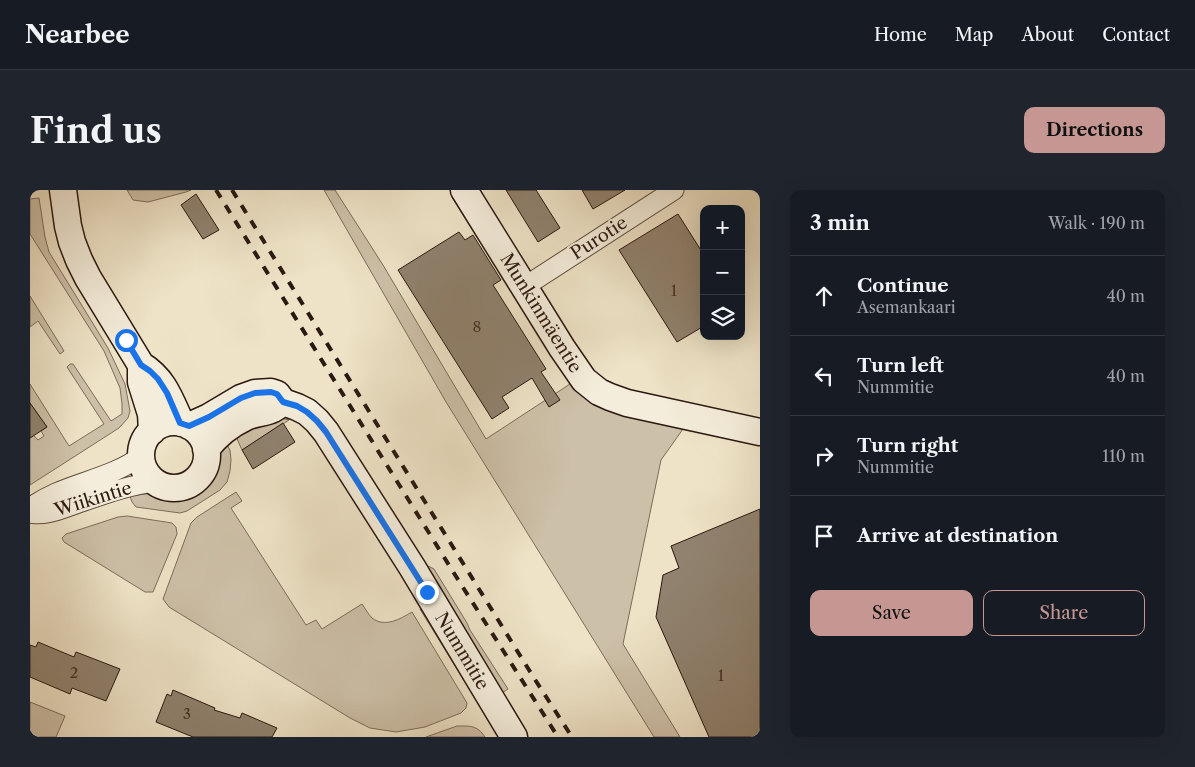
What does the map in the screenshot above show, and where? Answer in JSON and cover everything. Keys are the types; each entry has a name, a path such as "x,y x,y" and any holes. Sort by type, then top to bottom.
{"street":[{"path":"62,190 72,242 88,278 141,365 158,379 185,424 197,432 203,440 207,458 201,474 195,480 180,487 163,486 145,471 142,464 142,447 152,431 165,423 185,424"},
{"name":"Munkinmäentie","path":"464,190 584,380 610,398 760,432"},
{"name":"Purotie","path":"524,287 674,190"},
{"path":"141,365 141,382 151,414 152,431"},
{"name":"Nummitie","path":"185,424 209,417 241,398 255,393 271,392 277,394 283,402 297,406 307,412 317,421 326,432 412,567 514,737"},
{"path":"206,450 213,440 238,422 251,415 273,409 283,402"},
{"name":"Wiikintie","path":"30,508 44,498 114,472 131,464 141,456"},
{"name":"Wiikintie","path":"30,513 46,514 126,487 156,482"}],"shaded area":[{"path":"127,190 191,190 148,202 133,200"},
{"path":"324,190 335,190 383,265 486,439 570,384 600,406 683,429 661,460 623,644 680,737 654,737 446,402"},
{"path":"39,198 49,252 108,348 125,384 130,411 128,418 119,428 30,485 30,437 33,435 38,440 44,436 41,431 47,427 30,403 30,384 69,446 104,424 67,367 70,364 73,364 111,421 122,414 120,388 104,351 30,234 30,199"},
{"path":"30,296 64,351 60,354 38,321 30,327"},
{"path":"271,416 289,420 242,450 234,432"},
{"path":"225,441 230,450 230,471 227,482 220,490 187,511 180,513 136,507 132,502 130,496 152,493 170,497 180,496 193,491 209,475 214,455"},
{"path":"236,492 242,501 231,508 306,625 316,620 322,629 362,604 372,618 382,622 392,621 412,612 467,703 466,708 461,713 425,727 396,732 370,728 350,718 169,607 163,599 191,523 197,517"},
{"path":"127,516 172,523 176,527 177,534 153,592 145,592 64,542 62,538 66,534 118,517"},
{"path":"428,566 434,569 508,689 502,693 423,568"},
{"path":"420,609 426,610 481,705 478,704"},
{"path":"30,702 65,716 56,737 30,737"},
{"path":"457,726 476,728 485,737 426,737"}],"building":[{"path":"506,190 536,190 560,228 538,242"},
{"path":"582,190 625,190 593,209"},
{"path":"196,194 219,230 203,239 181,205"},
{"path":"678,214 700,249 700,328 677,342 619,250"},
{"path":"459,232 465,240 473,235 501,280 493,285 546,369 541,372 560,400 549,407 532,378 502,397 509,408 492,419 398,270"},
{"path":"30,403 47,427 30,438"},
{"path":"283,423 295,442 253,469 242,450"},
{"path":"760,509 760,737 709,737 656,617 663,575 679,568 671,546"},
{"path":"38,642 74,657 76,652 120,669 106,701 72,688 70,694 30,677 30,645 36,647"},
{"path":"173,690 215,708 214,710 240,718 242,713 277,728 272,737 193,737 156,722 167,694 171,696"}],"railway":[{"path":"216,190 558,737"},
{"path":"232,190 572,737"}],"route":[{"path":"126,340 141,365 158,379 167,393 180,423 189,426 209,417 229,404 255,393 271,392 277,394 283,402 297,406 307,412 326,432 427,592"}]}
